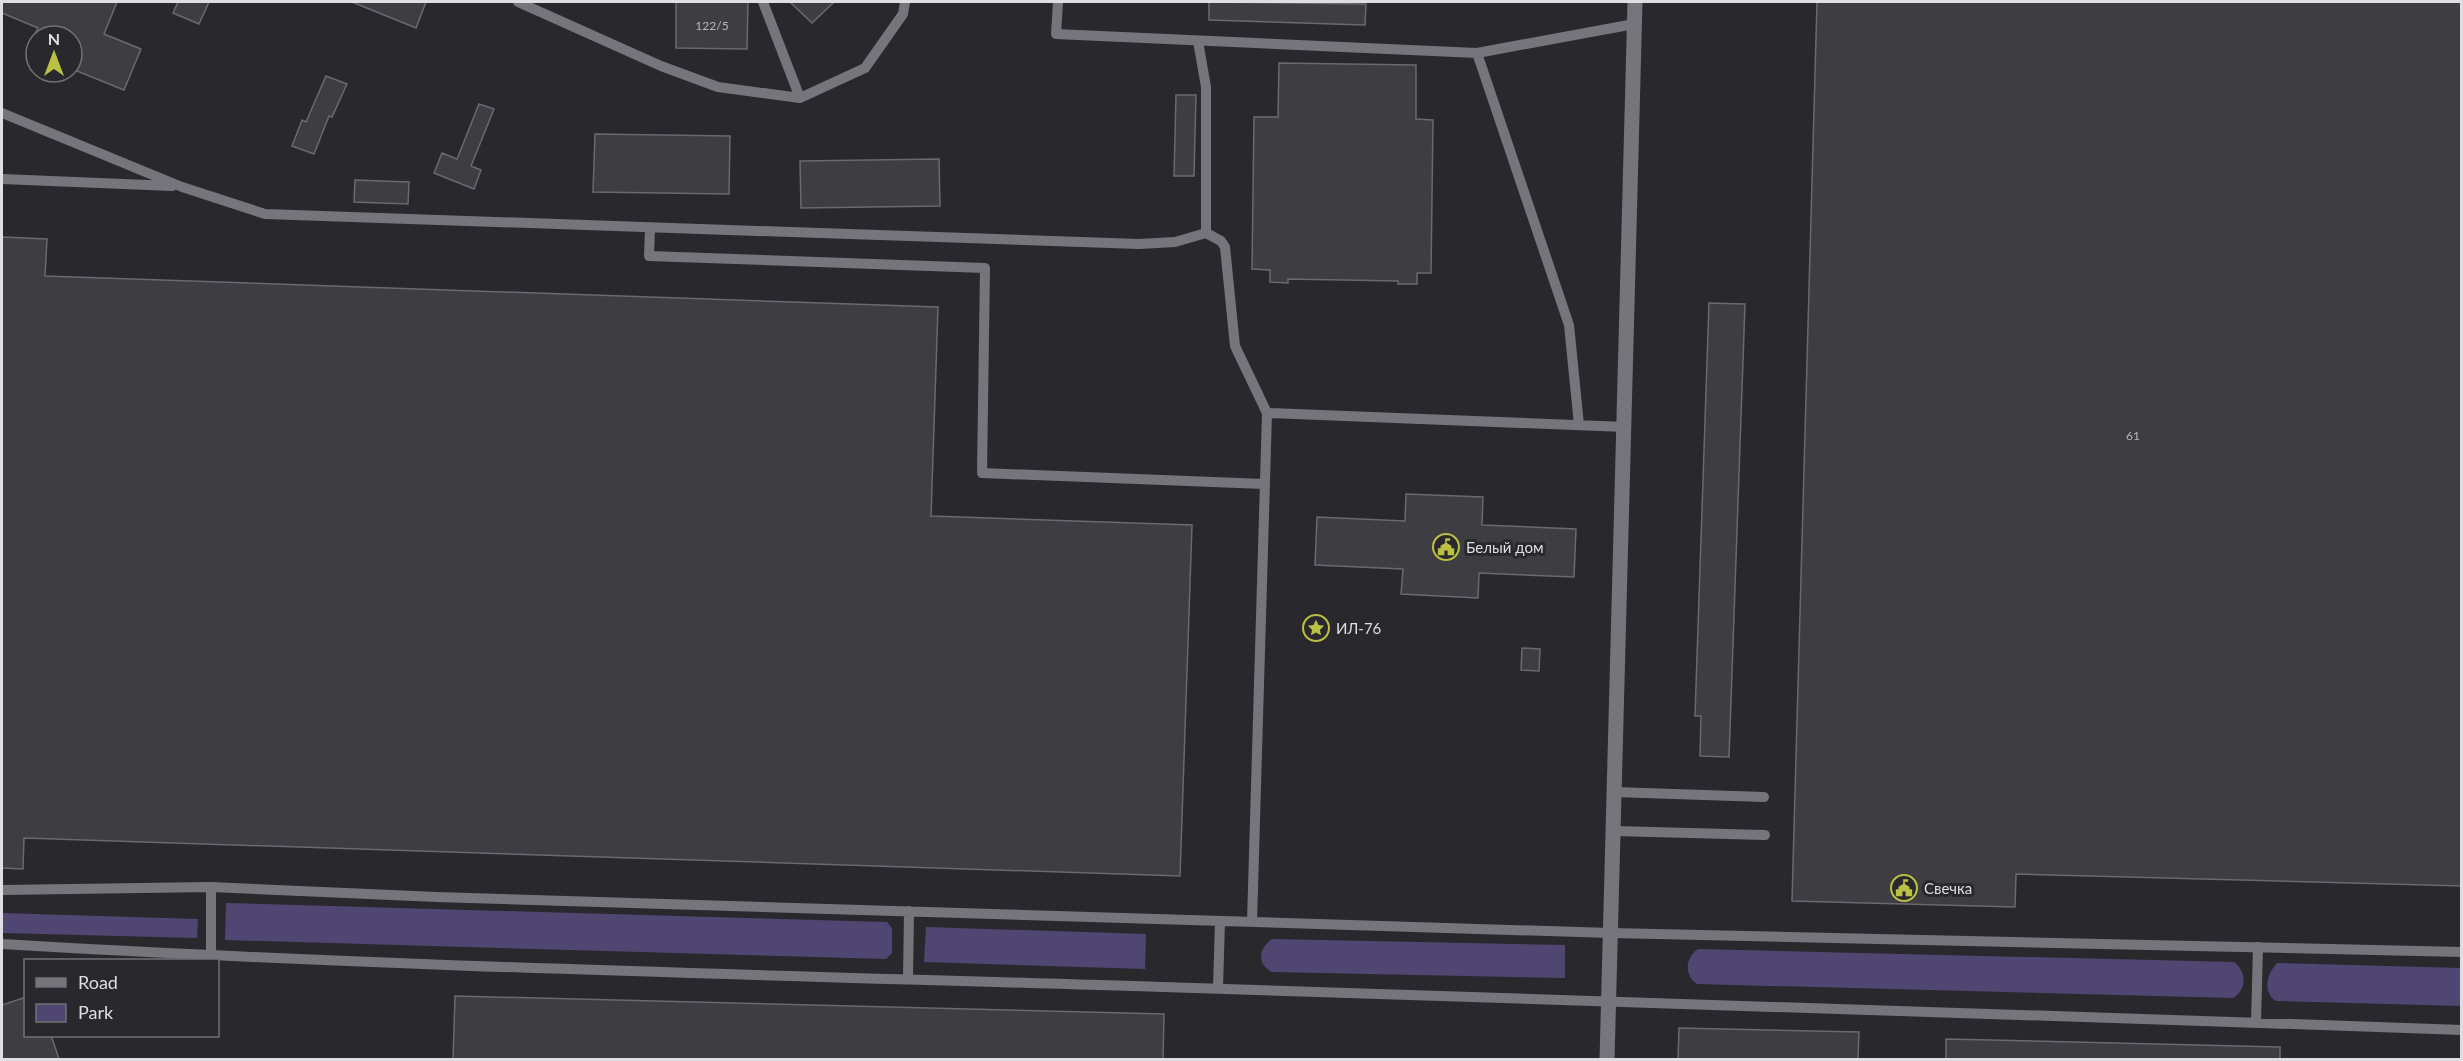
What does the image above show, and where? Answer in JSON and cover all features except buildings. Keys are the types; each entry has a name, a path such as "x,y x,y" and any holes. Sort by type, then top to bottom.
{"street":[{"path":"1607,1059 1635,2"}],"lane":[{"path":"518,2 662,66 718,87 800,98 865,68 903,14 905,2"},
{"path":"763,2 800,98"},
{"path":"1058,2 1056,34 1477,53 1634,24"},
{"path":"1198,41 1206,87 1206,233"},
{"path":"1477,53 1569,325 1579,425"},
{"path":"2,113 182,187 265,214 1139,244 1175,242 1206,233 1221,241 1225,247 1235,346 1266,413 1252,922"},
{"path":"2,179 182,187"},
{"path":"650,228 649,256 985,268 982,473 1264,484"},
{"path":"1266,413 1625,427"},
{"path":"1614,792 1764,796"},
{"path":"1614,831 1765,834"},
{"path":"211,887 211,957"},
{"path":"2,890 211,887 1611,933 2462,952"},
{"path":"908,979 909,911"},
{"path":"1218,988 1220,921"},
{"path":"2,944 211,957 1608,1000 2462,1030"},
{"path":"2256,1023 2258,947"}],"green space":[{"path":"226,903 887,922 892,928 892,953 886,959 225,940"},
{"path":"2,913 198,919 197,938 2,933"},
{"path":"926,927 1146,934 1145,969 924,962"},
{"path":"1272,939 1565,945 1565,978 1272,972 1263,965 1261,956 1264,947"},
{"path":"1698,949 2234,962 2241,971 2244,981 2238,995 2233,998 1697,984 1690,976 1688,966 1691,957"},
{"path":"2277,963 2461,968 2461,1006 2276,1001 2269,993 2268,983"}],"place":[{"name":"Белый дом","path":"1446,547"},
{"name":"ИЛ-76","path":"1316,628"},
{"name":"Свечка","path":"1904,888"}]}
